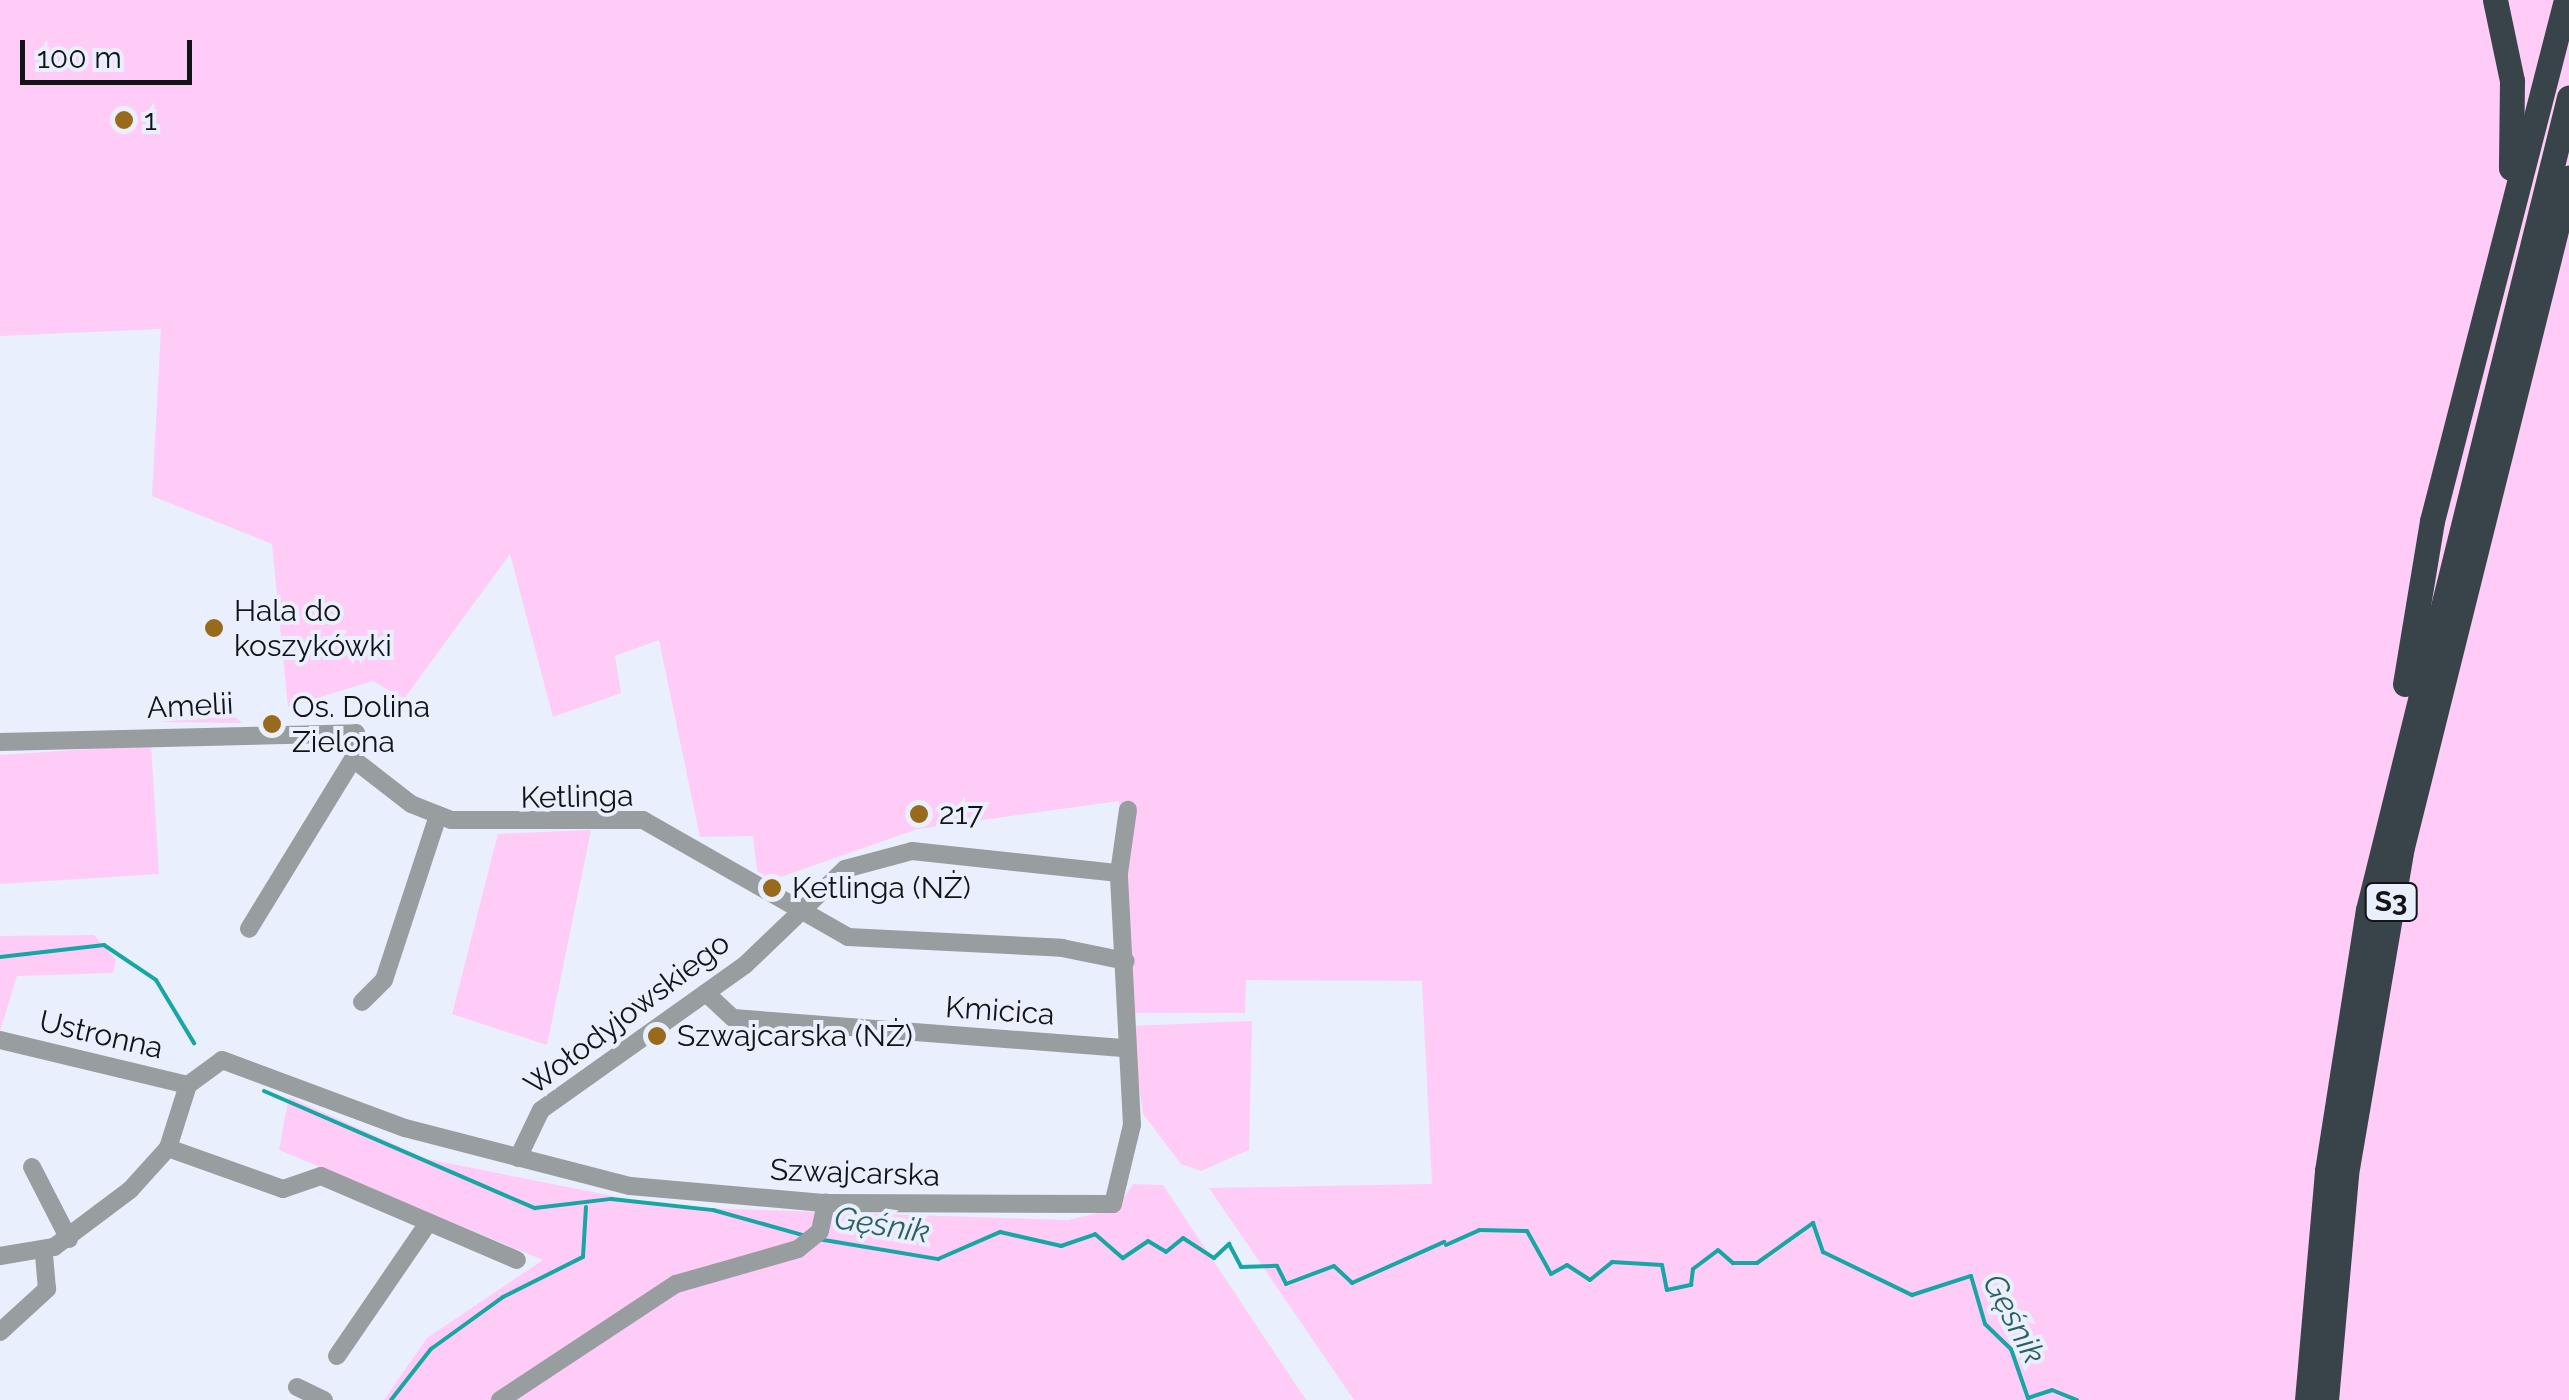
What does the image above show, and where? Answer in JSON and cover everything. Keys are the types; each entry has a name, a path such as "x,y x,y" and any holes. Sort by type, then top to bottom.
{"highway":[{"path":"2495,0 2514,128 2500,257"},
{"path":"2399,768 2420,573 2566,0"},
{"name":"S3","path":"2306,1400 2336,1106 2399,768 2569,97"},
{"name":"S3","path":"2326,1400 2346,1174 2402,847 2569,178"}],"street":[{"name":"Amelii","path":"0,742 334,728 356,733 354,759"},
{"name":"Ketlinga","path":"354,759 438,816 498,825 642,820 798,910 871,942 1062,948 1126,961"},
{"path":"249,929 354,759"},
{"name":"Szwajcarska","path":"188,1086 217,1060 389,1123 630,1186 826,1203 1113,1204 1132,1125 1123,1048 1126,961 1119,873 1128,810"},
{"path":"362,1002 384,980 438,816"},
{"name":"Wołodyjowskiego","path":"518,1158 541,1110 706,993 844,869 912,851 1119,873"},
{"name":"Kmicica","path":"706,993 733,1018 1123,1048"},
{"name":"Ustronna","path":"0,1040 188,1086"},
{"path":"0,1256 44,1251 69,1239 130,1190 168,1148 188,1086"},
{"path":"168,1148 283,1189 321,1176 517,1260"},
{"path":"32,1167 69,1239"},
{"path":"500,1400 676,1284 798,1249 820,1231 826,1203"},
{"path":"337,1356 428,1223"},
{"path":"0,1332 47,1289 44,1251"},
{"path":"297,1388 324,1400"}],"shaded area":[{"path":"0,0 2569,0 2569,1400 1354,1400 1209,1188 1432,1184 1422,981 1246,980 1245,1013 1125,1013 1119,801 918,829 772,880 757,871 753,836 700,837 659,640 615,656 621,693 553,717 510,554 404,699 373,681 288,707 272,544 152,496 161,329 0,336"},
{"path":"226,709 242,723 164,722 166,714 216,718"},
{"path":"151,745 159,874 0,884 0,755"},
{"path":"591,830 547,1045 452,1014 498,834"},
{"path":"94,935 116,960 113,973 17,976 0,1031 0,936"},
{"path":"1252,1021 1249,1150 1201,1171 1181,1164 1143,1114 1131,1026"},
{"path":"289,1097 427,1159 668,1207 1068,1220 1116,1209 1133,1184 1163,1185 1306,1400 384,1400 427,1338 543,1260 279,1150"}],"waterway":[{"name":"Gęśnik","path":"0,957 104,945 156,980 194,1043"},
{"name":"Gęśnik","path":"264,1091 535,1208 611,1199 713,1210 806,1236"},
{"path":"391,1400 431,1349 503,1297 583,1257 586,1207"},
{"name":"Gęśnik","path":"1446,1245 1479,1230 1527,1231 1551,1274 1567,1265 1590,1280 1612,1262 1662,1265 1667,1290 1691,1285 1693,1269 1718,1250 1733,1263 1757,1263 1813,1223 1823,1252 1912,1295 1971,1276 1985,1324 2011,1349 2028,1398 2052,1390 2077,1400"},
{"name":"Gęśnik","path":"818,1239 938,1259 1000,1232 1061,1246 1095,1234 1123,1258 1148,1241 1166,1252 1183,1238 1214,1258 1229,1244 1241,1267 1277,1266 1286,1284 1334,1266 1352,1283 1444,1242"}],"place":[{"name":"1","path":"124,120"},
{"name":"Hala do koszykówki","path":"214,628"},
{"name":"Os. Dolina Zielona","path":"272,724"},
{"name":"217","path":"919,814"},
{"name":"Ketlinga (NŻ)","path":"772,888"},
{"name":"Szwajcarska (NŻ)","path":"657,1036"}]}
